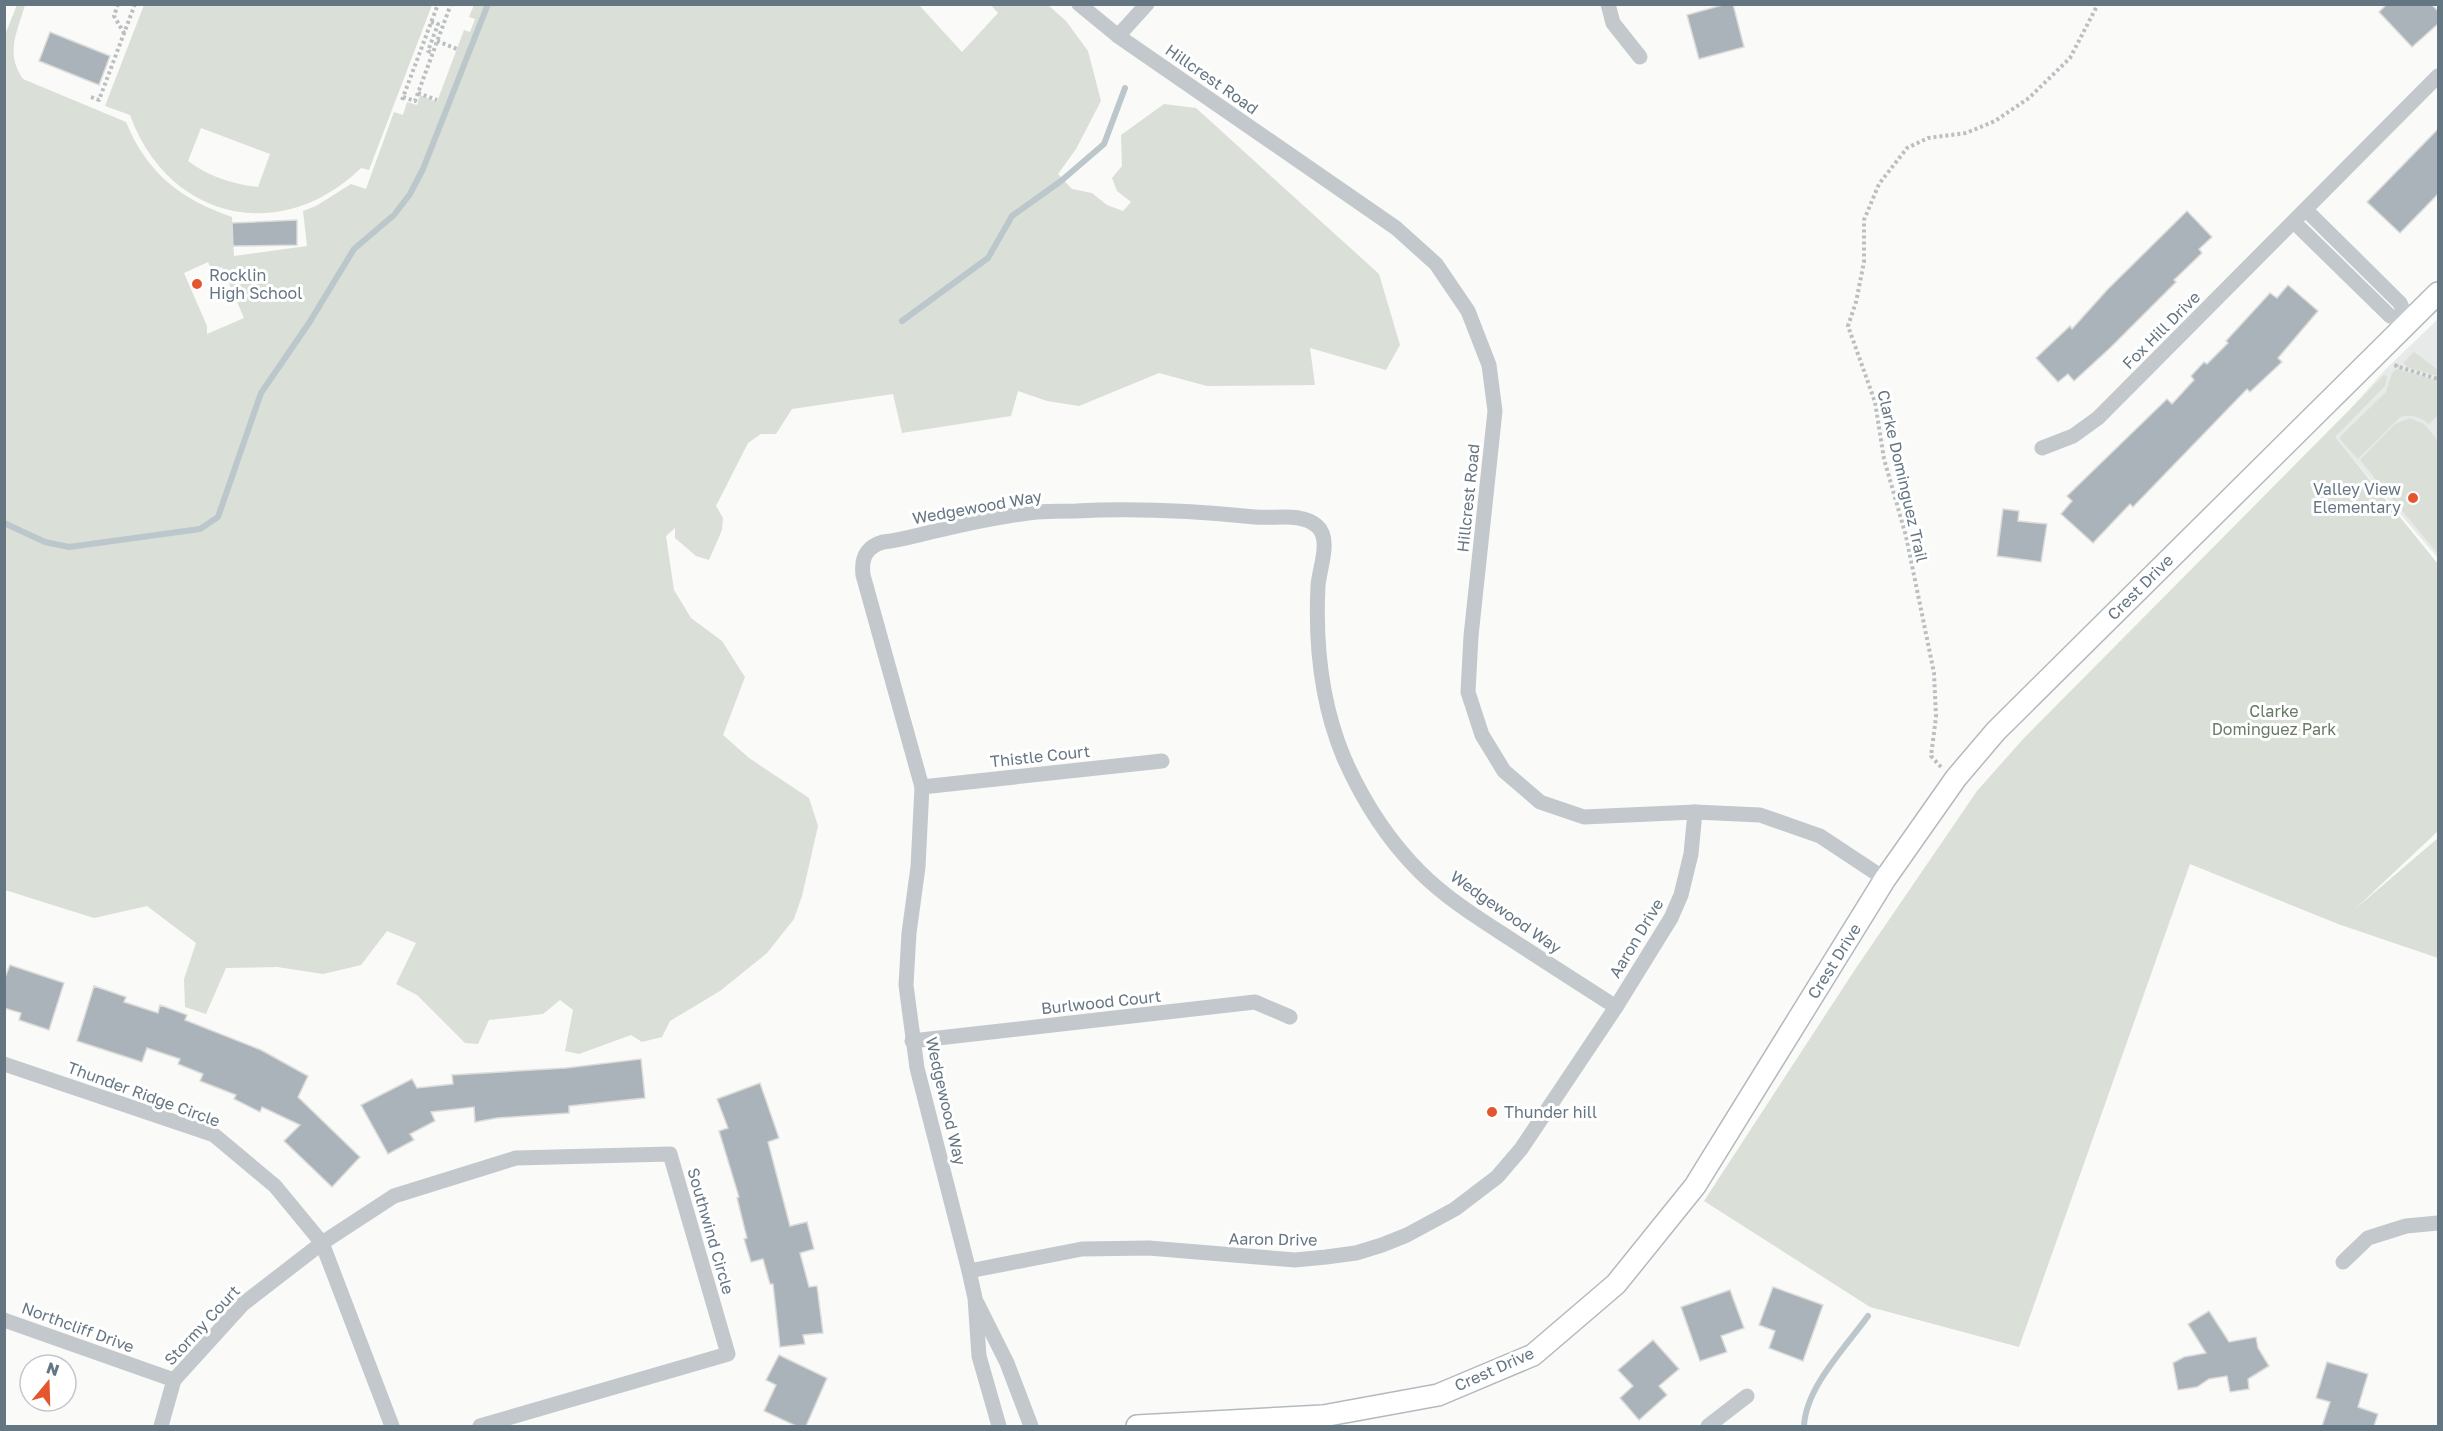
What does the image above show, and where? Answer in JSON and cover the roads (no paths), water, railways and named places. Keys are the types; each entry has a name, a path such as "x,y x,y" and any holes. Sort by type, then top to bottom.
{"street":[{"name":"Hillcrest Road","path":"1079,4 1118,36 1396,228 1436,264 1468,311 1489,365 1495,411 1471,636 1468,692 1482,735 1504,771 1540,802 1584,817 1695,812 1760,815 1820,836 1885,879"},
{"path":"1118,36 1147,4"},
{"path":"1608,4 1613,23 1640,57"},
{"name":"Fox Hill Drive","path":"2042,448 2073,436 2098,418 2439,76"},
{"path":"2306,210 2390,316 2408,322"},
{"path":"2294,222 2349,264"},
{"name":"Crest Drive","path":"1137,1426 1323,1416 1438,1395 1533,1355 1616,1284 1695,1186 1885,879 1956,778 1996,731 2439,292"},
{"name":"Wedgewood Way","path":"999,1426 979,1356 975,1298 969,1271 912,1041 906,985 909,933 918,867 922,787 863,575 863,560 870,548 883,542 1030,513 1120,508 1308,520 1319,528 1324,540 1324,555 1319,569 1317,640 1324,697 1344,758 1377,818 1397,846 1450,898 1616,1007"},
{"name":"Thistle Court","path":"922,787 1162,761"},
{"name":"Aaron Drive","path":"969,1271 1083,1249 1149,1248 1295,1260 1356,1253 1398,1238 1455,1209 1497,1177 1542,1120 1671,918 1682,895 1695,812"},
{"name":"Burlwood Court","path":"912,1041 1255,1002 1290,1017"},
{"name":"Thunder Ridge Circle","path":"4,1064 214,1135 275,1186 322,1243 392,1426"},
{"name":"Southwind Circle","path":"322,1243 394,1196 516,1158 670,1154 728,1354 480,1426"},
{"path":"2343,1262 2368,1238 2406,1226 2439,1223"},
{"name":"Stormy Court","path":"161,1426 174,1380 243,1304 322,1243"},
{"name":"Wedgewood Way","path":"975,1298 1001,1351 1031,1426"},
{"name":"Northcliff Drive","path":"4,1320 174,1380"},
{"path":"979,1356 1001,1351"},
{"path":"1708,1426 1747,1396"}],"waterway":[{"path":"4,523 45,542 69,547 200,529 218,517 261,393 309,323 354,249 394,215 410,194 423,169 488,4"},
{"path":"902,321 988,258 1012,216 1061,181 1104,144 1125,88"},
{"path":"1804,1426 1806,1411 1819,1382 1868,1316"}],"place":[{"name":"Rocklin High School","path":"197,284"},
{"name":"Valley View Elementary","path":"2413,498"},
{"name":"Thunder hill","path":"1492,1112"}],"park label":[{"name":"Clarke Dominguez Park","path":"2274,720"}]}
